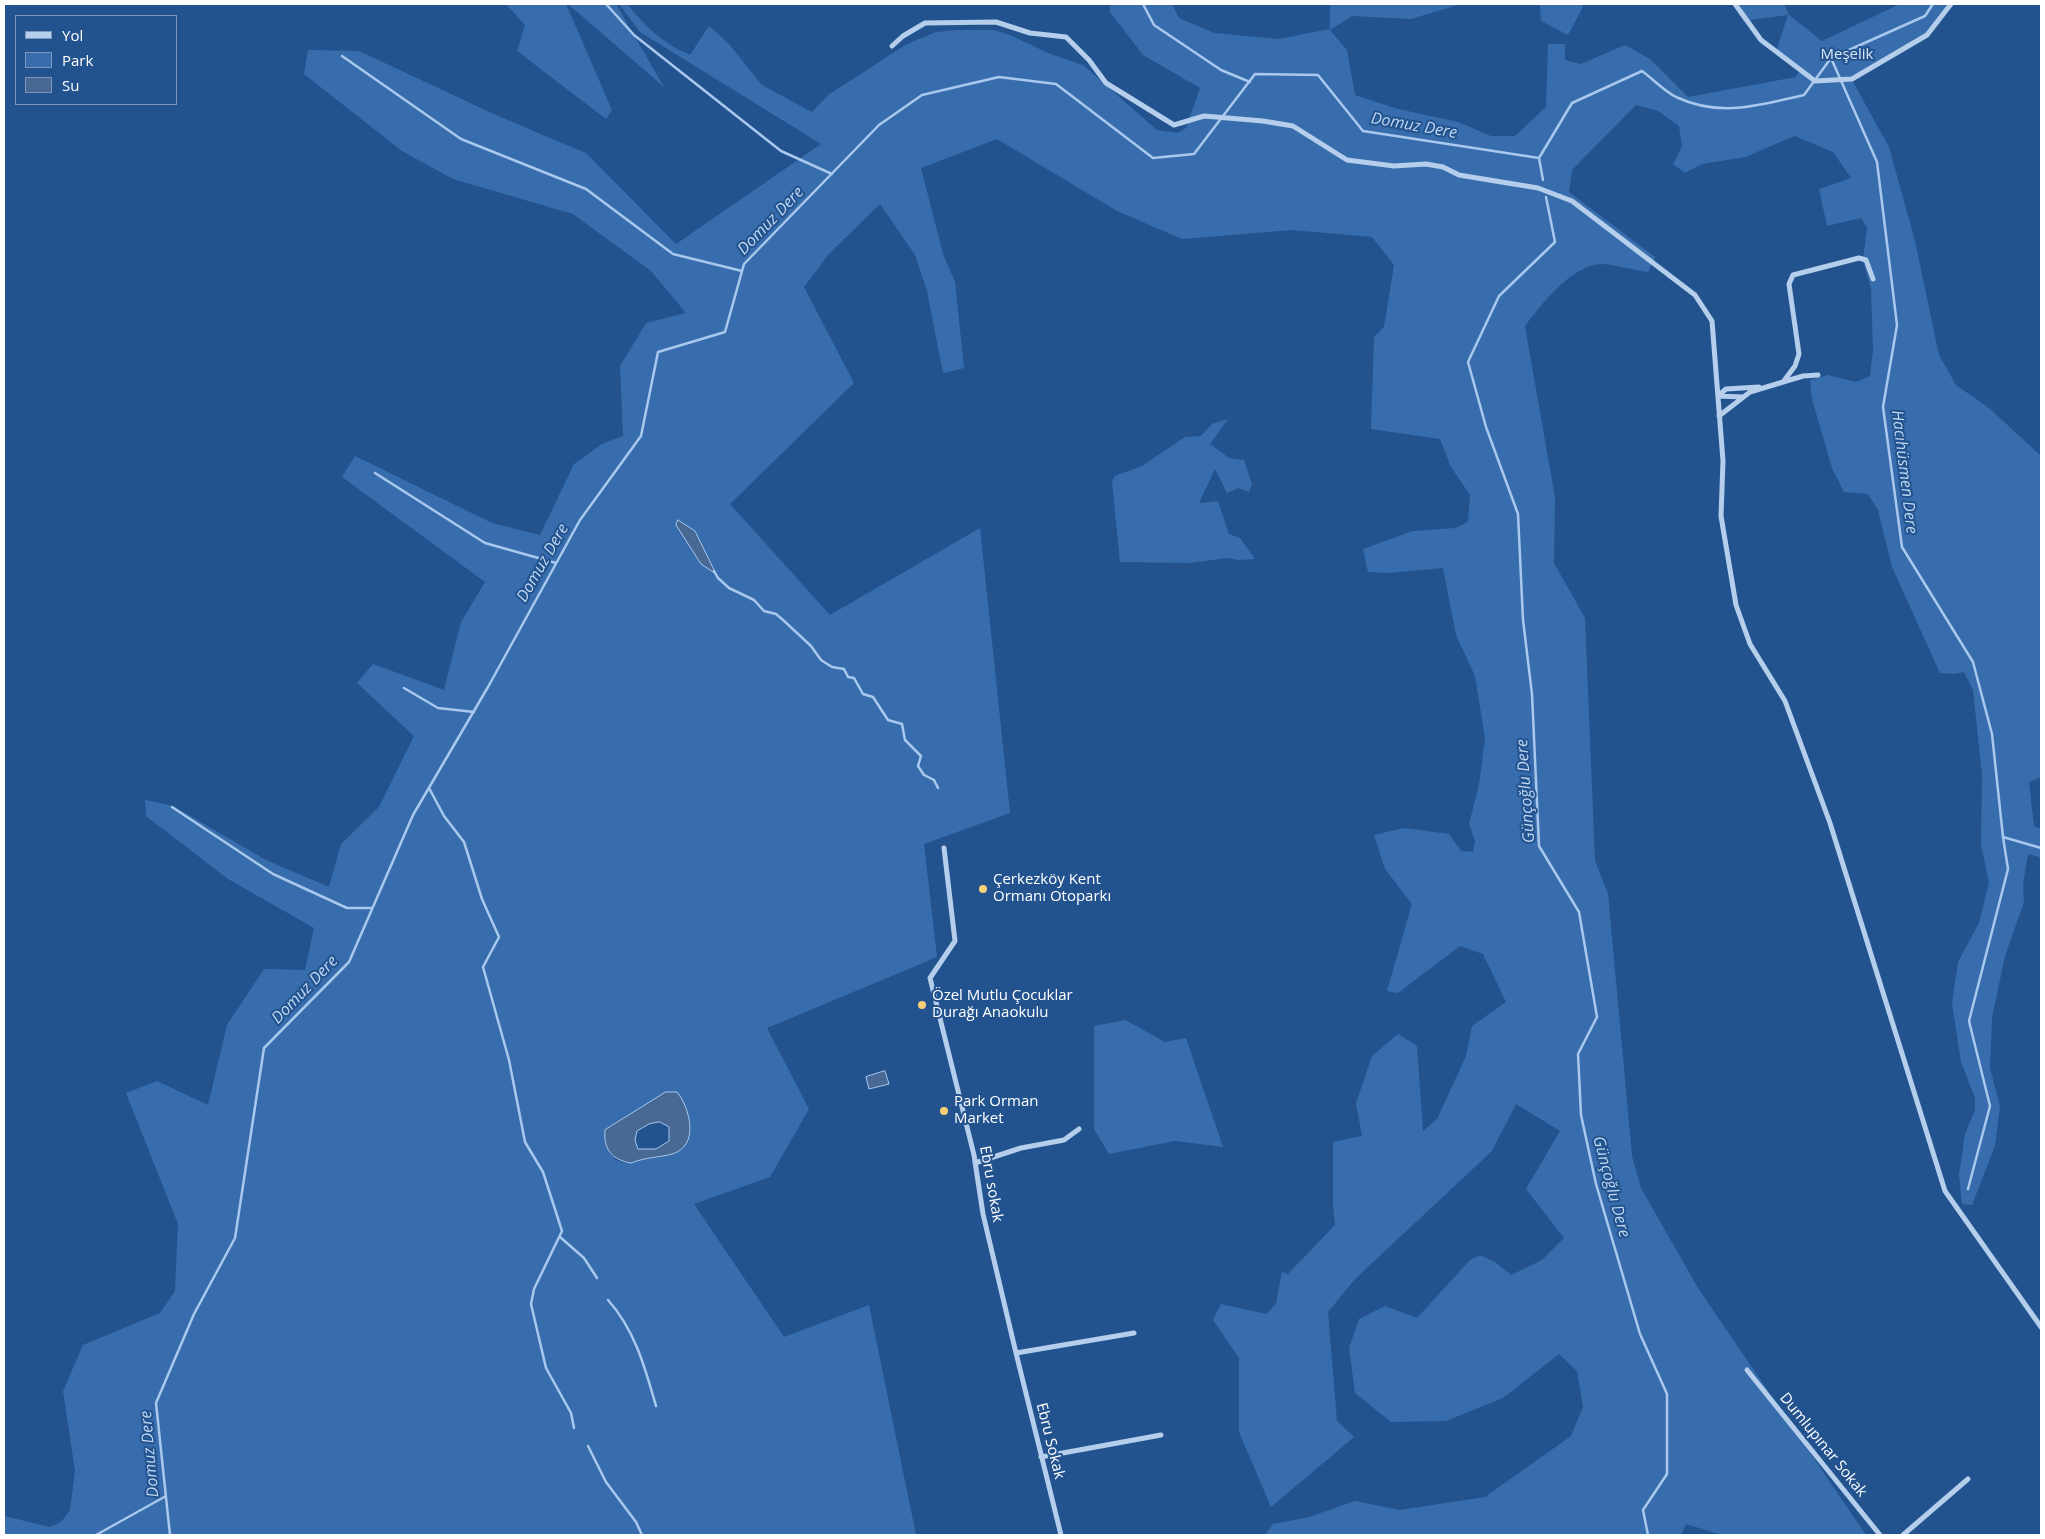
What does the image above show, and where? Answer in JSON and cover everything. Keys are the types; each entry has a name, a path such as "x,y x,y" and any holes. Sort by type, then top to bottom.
{"street":[{"path":"1735,4 1761,40 1815,81 1852,80 1927,35 1951,4"},
{"path":"892,46 903,36 926,23 996,22 1030,33 1066,37 1089,60 1106,83 1174,125 1204,116 1263,121 1293,126 1347,160 1394,166 1426,164 1443,167 1459,175 1538,188 1572,201 1695,295 1712,321 1723,461 1720,516 1739,613 1750,644 1785,701 1830,823 1945,1191 2041,1327"},
{"path":"1782,382 1794,366 1799,354 1789,284 1793,275 1859,258 1866,260 1873,279"},
{"path":"1719,416 1744,397 1767,386 1818,375"},
{"path":"1718,396 1726,389 1767,386"},
{"path":"1718,396 1744,397"},
{"name":"Ebru sokak","path":"944,848 955,941 930,978 975,1163 982,1214 1016,1353"},
{"path":"975,1163 1021,1148 1064,1140 1079,1129"},
{"path":"1016,1353 1134,1333"},
{"name":"Ebru Sokak","path":"1016,1353 1061,1535"},
{"name":"Dumlupınar Sokak","path":"1747,1370 1880,1535"},
{"path":"1041,1457 1161,1435"},
{"path":"1903,1535 1968,1479"}],"green space":[{"path":"506,4 566,4 612,110 606,119 517,51 525,25"},
{"path":"568,4 616,4 664,87"},
{"name":"Meşelik","path":"619,4 627,4 655,34 680,51 690,55 709,26 729,44 762,85 812,112 828,95 907,44 936,32 994,30 1010,35 1048,53 1083,65 1157,130 1178,133 1186,128 1200,88 1143,55 1110,12 1110,4 1172,4 1179,18 1214,33 1279,39 1330,29 1330,4 1461,4 1411,19 1352,16 1330,30 1347,50 1355,95 1398,109 1458,122 1491,136 1515,136 1546,107 1548,44 1565,44 1565,60 1581,64 1625,45 1650,59 1688,97 1796,77 1800,69 1776,51 1788,15 1743,21 1739,4 1784,4 1789,15 1822,41 1900,4 1951,4 1927,35 1852,80 1889,147 1915,241 1939,355 1956,385 1989,408 2041,456 2041,777 2029,782 2034,826 2041,829 2041,861 2039,857 2028,854 2023,884 2024,902 2005,956 1992,1018 1990,1068 2000,1106 1995,1146 1972,1205 1962,1204 1959,1175 1965,1134 1975,1110 1975,1098 1961,1062 1952,1003 1958,962 1979,923 1989,883 1981,845 1982,775 1973,690 1964,672 1954,674 1940,673 1892,567 1878,510 1868,494 1844,492 1832,468 1812,399 1810,380 1828,375 1856,382 1870,376 1873,350 1871,288 1863,261 1867,227 1861,218 1827,226 1819,189 1851,178 1833,152 1795,136 1745,157 1702,164 1685,173 1673,164 1682,146 1679,126 1658,111 1636,105 1572,170 1569,192 1655,257 1648,272 1602,264 1591,266 1569,278 1558,287 1525,326 1555,498 1554,563 1585,618 1595,861 1608,894 1632,1156 1641,1188 1698,1288 1866,1535 1722,1535 1686,1524 1681,1535 1265,1535 1273,1524 1309,1517 1355,1501 1400,1510 1485,1497 1571,1436 1583,1407 1577,1371 1559,1354 1503,1398 1446,1421 1391,1422 1355,1393 1349,1348 1359,1319 1385,1306 1417,1318 1470,1260 1480,1255 1495,1262 1511,1275 1542,1260 1564,1238 1526,1189 1560,1131 1516,1104 1492,1151 1355,1279 1328,1312 1337,1421 1354,1437 1271,1507 1239,1432 1239,1358 1213,1320 1221,1304 1266,1314 1276,1304 1282,1272 1288,1274 1335,1225 1333,1206 1333,1142 1362,1136 1356,1103 1372,1056 1398,1034 1417,1046 1423,1131 1437,1119 1466,1056 1472,1026 1506,1002 1483,954 1460,946 1398,993 1387,991 1412,904 1385,869 1374,835 1404,828 1449,834 1461,851 1473,852 1475,841 1469,824 1479,785 1485,738 1475,676 1456,635 1443,568 1389,573 1368,572 1363,549 1413,531 1455,528 1468,522 1470,495 1451,467 1440,439 1371,429 1374,337 1384,327 1394,265 1372,237 1292,230 1182,239 1117,211 997,139 921,168 943,254 955,282 964,368 943,373 927,291 915,255 880,204 829,254 804,287 854,383 730,504 830,615 980,528 1010,813 924,844 937,957 767,1028 809,1109 770,1177 694,1204 784,1337 869,1305 916,1535 4,1535 4,1516 50,1527 61,1522 70,1510 75,1471 63,1391 83,1345 160,1313 175,1291 178,1224 126,1093 157,1081 208,1105 227,1025 264,969 305,970 314,928 228,879 146,816 145,800 173,806 266,860 329,887 341,844 379,807 414,736 357,683 373,664 444,690 461,622 485,582 342,477 355,456 492,523 540,535 574,464 602,444 623,436 620,366 646,323 686,313 651,271 573,214 453,179 402,151 304,74 308,50 359,51 498,116 586,153 676,244 821,144 640,32","holes":["640,1110 689,1137 654,1155 625,1163 618,1161 612,1156 606,1146 610,1126"]},
{"path":"1540,4 1581,4 1583,7 1568,35 1541,21"},
{"path":"1228,419 1210,444 1229,458 1244,460 1252,484 1249,492 1238,488 1227,493 1215,469 1199,503 1218,501 1229,534 1240,538 1255,559 1238,560 1227,558 1189,563 1120,562 1112,481 1115,476 1142,466 1185,437 1201,436 1212,424"},
{"path":"1125,1020 1165,1042 1186,1038 1223,1147 1175,1141 1109,1154 1094,1129 1094,1026"}],"water":[{"path":"678,520 695,531 716,574 701,564 676,525"},
{"path":"885,1071 889,1084 869,1089 866,1077"},
{"path":"666,1092 677,1092 682,1099 689,1117 690,1126 686,1143 681,1150 672,1154 631,1163 624,1162 610,1152 607,1148 605,1130","holes":["660,1122 669,1127 669,1141 656,1149 638,1149 635,1140 637,1131 649,1124"]}],"waterway":[{"path":"606,4 634,35 781,151 832,174"},
{"path":"1143,4 1154,25 1221,70 1250,82"},
{"name":"Domuz Dere","path":"170,1535 156,1403 194,1314 235,1238 264,1048 349,962 413,815 488,687 580,520 641,436 658,352 725,332 744,264 879,125 922,95 999,77 1056,84 1153,158 1194,154 1255,74 1318,75 1363,131 1539,158 1572,103 1642,71 1676,97 1709,107 1740,108 1787,99 1804,95 1831,58 1925,16 1933,4"},
{"path":"342,56 461,139 586,189 673,254 742,271"},
{"name":"Hacıhüsmen Dere","path":"1831,58 1877,162 1897,325 1883,407 1902,547 1973,662 1992,734 2003,837 2041,848"},
{"name":"Günçoğlu Dere","path":"1539,158 1543,180"},
{"name":"Günçoğlu Dere","path":"1546,197 1555,242 1499,296 1468,362 1486,427 1518,514 1523,620 1532,694 1539,846 1579,912 1597,1017 1578,1054 1581,1115 1596,1184 1640,1334 1667,1394 1667,1474 1643,1510 1648,1535"},
{"path":"375,473 485,543 556,563"},
{"path":"714,571 718,578 729,588 754,600 764,611 776,614 811,646 821,660 832,667 844,669 848,677 854,678 863,694 873,697 888,720 902,724 905,740 921,756 918,766 924,775 934,780 938,788"},
{"path":"404,688 438,708 474,712"},
{"path":"429,788 444,816 464,842 482,899 499,937 483,967 509,1060 525,1142 543,1172 562,1231 534,1289 531,1304 546,1368 571,1413 574,1428"},
{"path":"172,807 273,874 347,908 372,908"},
{"path":"1968,1189 1990,1106 1969,1021 2008,869 2003,837"},
{"path":"560,1237 584,1258 597,1278"},
{"path":"608,1300 625,1324 638,1350 656,1406"},
{"path":"588,1446 606,1482 636,1522 642,1535"},
{"path":"96,1535 166,1496"}],"place":[{"name":"Çerkezköy Kent Ormanı Otoparkı","path":"983,889"},
{"name":"Özel Mutlu Çocuklar Durağı Anaokulu","path":"922,1005"},
{"name":"Park Orman Market","path":"944,1111"}]}
